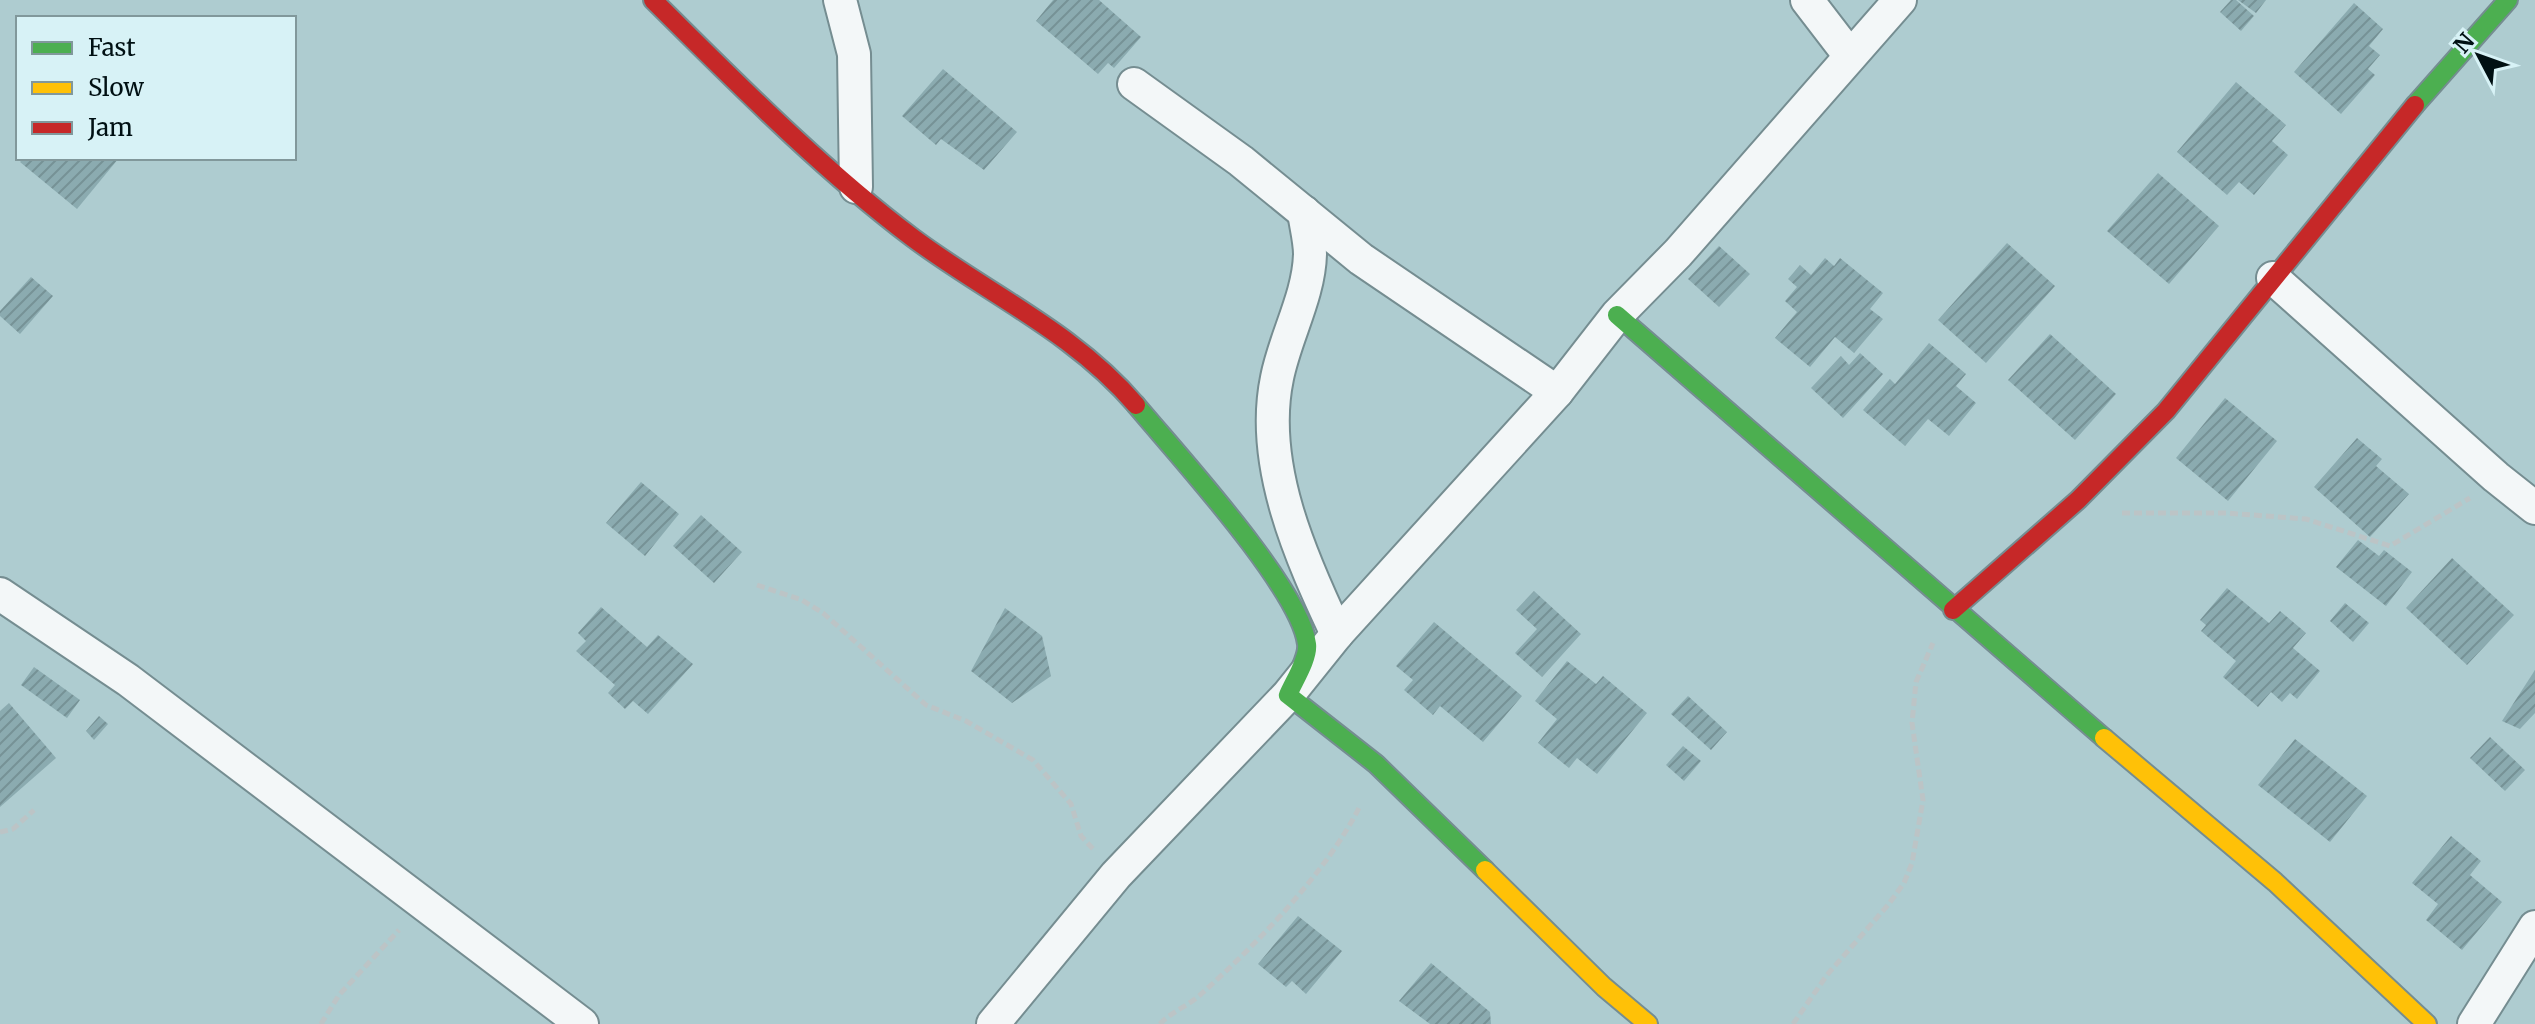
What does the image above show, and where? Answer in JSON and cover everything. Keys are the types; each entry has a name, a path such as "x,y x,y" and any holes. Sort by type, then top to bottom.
{"street":[{"path":"653,0 779,124 911,236 1082,351 1143,411 1224,509 1302,619 1308,648 1288,695"},
{"path":"840,0 854,54 856,187"},
{"path":"1807,0 1850,56"},
{"path":"993,1024 1116,875 1288,695 1337,634 1557,392 1617,315 1678,253 1900,0"},
{"path":"1953,610 2073,507 2192,381 2273,278 2508,0"},
{"path":"1134,84 1241,161 1361,259 1557,392"},
{"path":"1304,212 1310,254 1277,377 1272,414 1274,450 1309,574 1337,634"},
{"path":"2273,278 2496,477 2535,508"},
{"path":"1617,315 1953,610 2275,882 2427,1024"},
{"path":"0,594 128,680 426,903 513,975 582,1024"},
{"path":"1288,695 1376,764 1604,987 1648,1024"},
{"path":"2474,1024 2535,927"}],"path":[{"path":"2073,507 2097,513 2226,513 2306,519 2390,546 2455,510 2496,477"},
{"path":"757,585 802,600 823,613 926,705 966,721 1033,760 1071,804 1081,836 1116,875"},
{"path":"1793,1024 1827,975 1904,883 1912,863 1923,800 1912,723 1916,682 1924,659 1953,610"},
{"path":"1160,1024 1197,998 1229,967 1330,857 1368,790 1376,764"},
{"path":"0,832 13,829 34,810"},
{"path":"321,1024 365,966 426,903"}],"building":[{"path":"1053,0 1099,0 1141,37 1114,68 1108,63 1098,74 1036,21"},
{"path":"2231,0 2236,0 2254,16 2241,31 2220,12"},
{"path":"2238,0 2266,0 2256,13"},
{"path":"2354,3 2383,29 2369,46 2380,55 2368,69 2375,75 2341,114 2294,72"},
{"path":"943,69 1017,132 984,170 941,139 936,145 902,116"},
{"path":"2236,82 2286,125 2272,141 2288,155 2254,195 2239,182 2227,195 2177,152"},
{"path":"22,160 117,160 77,209 20,162"},
{"path":"2158,173 2219,226 2169,284 2107,231"},
{"path":"2007,243 2055,286 1986,363 1938,320"},
{"path":"1719,246 1750,274 1719,307 1688,279"},
{"path":"1825,258 1834,266 1840,258 1883,293 1870,309 1883,319 1854,353 1835,337 1810,367 1775,338 1797,312 1785,301 1797,287 1788,279 1800,265 1811,275"},
{"path":"31,277 53,296 20,334 0,316 0,311"},
{"path":"2050,334 2116,394 2075,440 2008,380"},
{"path":"1929,343 1966,374 1956,386 1976,403 1949,436 1928,419 1905,446 1863,410 1890,379 1895,384"},
{"path":"1860,353 1883,374 1843,418 1811,388 1841,356 1849,365"},
{"path":"2225,398 2277,441 2228,501 2176,458"},
{"path":"2357,438 2382,459 2376,466 2409,494 2370,537 2314,487"},
{"path":"641,482 679,514 645,556 606,523"},
{"path":"701,515 742,552 714,583 673,546"},
{"path":"2358,540 2379,556 2384,550 2412,572 2386,606 2336,567"},
{"path":"2452,558 2514,615 2467,665 2406,608"},
{"path":"2227,588 2269,623 2280,611 2306,633 2293,648 2320,671 2297,699 2290,693 2282,702 2271,692 2258,707 2223,677 2236,661 2201,631 2206,625 2200,620"},
{"path":"1534,591 1581,634 1542,677 1515,653 1537,629 1516,610"},
{"path":"2345,603 2369,623 2353,642 2330,621"},
{"path":"601,607 647,647 658,635 693,664 648,714 633,701 625,709 608,693 615,685 576,651 586,641 578,633"},
{"path":"1005,608 1042,636 1051,676 1012,703 971,671"},
{"path":"1434,622 1522,696 1483,742 1440,706 1433,715 1404,690 1413,680 1396,666"},
{"path":"1567,661 1596,684 1603,676 1647,713 1597,774 1577,758 1569,768 1538,743 1557,719 1535,701"},
{"path":"34,667 80,700 67,718 21,685"},
{"path":"2535,670 2535,713 2520,729 2502,721"},
{"path":"1688,696 1727,732 1711,750 1671,714"},
{"path":"9,703 56,758 0,807 0,711"},
{"path":"99,716 108,724 94,740 86,731"},
{"path":"2490,737 2525,770 2505,791 2470,758"},
{"path":"2295,739 2367,796 2330,842 2258,785"},
{"path":"1683,746 1701,761 1684,781 1666,765"},
{"path":"2451,836 2481,861 2470,875 2502,902 2462,950 2426,920 2438,904 2412,883"},
{"path":"1298,916 1342,951 1306,994 1292,981 1286,987 1258,964"},
{"path":"1431,963 1490,1012 1491,1024 1430,1024 1399,1001"}],"traffic: fast":[{"path":"2415,105 2508,0"},
{"path":"1617,315 2104,738"},
{"path":"1136,405 1260,556 1299,620 1307,650 1288,695 1376,764 1485,870"}],"traffic: slow":[{"path":"2104,738 2275,882 2427,1024"},
{"path":"1485,870 1604,987 1648,1024"}],"traffic: jam":[{"path":"653,0 779,123 878,211 1086,356 1136,405"},
{"path":"1953,610 2078,500 2166,411 2415,105"}]}
